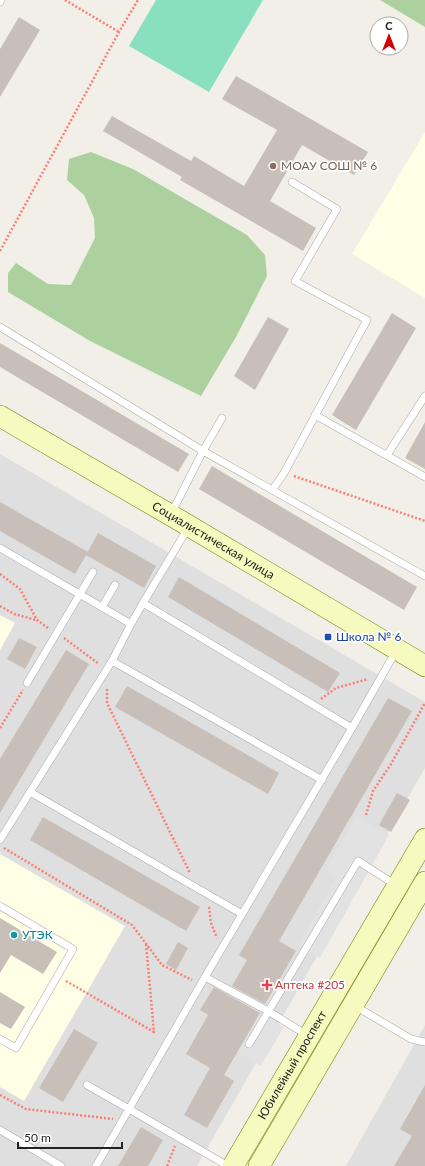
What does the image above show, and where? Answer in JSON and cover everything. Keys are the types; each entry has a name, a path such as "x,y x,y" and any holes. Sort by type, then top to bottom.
{"main road":[{"name":"Социалистическая улица","path":"0,416 189,526 397,650 425,664"},
{"name":"Юбилейный проспект","path":"259,1166 323,1031 398,886 425,839"},
{"name":"Юбилейный проспект","path":"233,1166 323,1031 353,1005 425,882"}],"lane":[{"path":"273,489 284,473 367,320 295,281 337,209 292,182"},
{"path":"0,327 204,451 425,576"},
{"path":"387,455 425,396"},
{"path":"315,414 425,477"},
{"path":"170,515 222,418"},
{"path":"0,840 2,832 30,792 112,661 131,624 189,526"},
{"path":"0,548 131,624"},
{"path":"27,684 93,572"},
{"path":"102,607 115,584"},
{"path":"143,603 352,728"},
{"path":"96,1166 221,948 322,780 397,650"},
{"path":"112,661 322,780"},
{"path":"30,792 242,914"},
{"path":"249,1044 358,861 398,886"},
{"path":"0,906 73,949 16,1048 0,1039"},
{"path":"205,977 268,1011 323,1031"},
{"path":"353,1005 411,1039 425,1042"},
{"path":"87,1085 228,1166"},
{"path":"0,1130 61,1166"}],"path":[{"path":"65,0 119,32"},
{"path":"0,251 119,32 138,0"},
{"path":"284,473 425,521"},
{"path":"0,606 14,614 37,620"},
{"path":"106,669 107,703 198,889 209,907 212,923 221,948"},
{"path":"312,705 336,688 382,675"},
{"path":"0,728 27,684"},
{"path":"366,815 373,791 392,764 425,703"},
{"path":"0,846 132,924 162,965 201,985"},
{"path":"57,976 154,1032 146,943"},
{"path":"0,1095 26,1109 122,1120"},
{"path":"167,1166 178,1138"}],"shaded area":[{"path":"425,132 425,298 352,254"},
{"path":"0,454 425,702 425,768 197,1166 0,1166"},
{"path":"0,615 15,623 0,650"},
{"path":"356,817 389,835 320,958 298,946 337,876 326,870"},
{"path":"0,854 125,926 24,1101 0,1087"},
{"path":"260,1013 284,1027 261,1066 237,1052"},
{"path":"425,1025 425,1166 346,1166"}],"green space":[{"path":"156,0 263,0 209,92 129,46"},
{"path":"380,0 425,0 425,27 409,16"},
{"path":"91,152 133,169 247,235 265,255 267,276 236,337 201,396 90,341 8,292 8,273 16,263 48,284 71,285 95,238 94,218 84,195 67,180 69,159"}],"building":[{"path":"19,17 40,30 0,97 0,49"},
{"name":"МОАУ СОШ № 6","path":"236,76 368,152 354,175 302,145 270,201 316,228 303,251 180,180 182,177 103,131 112,116 191,161 194,156 244,186 277,130 222,99"},
{"path":"392,313 416,328 356,430 332,415"},
{"path":"268,317 289,329 255,390 234,376"},
{"path":"0,343 189,454 178,472 0,367"},
{"path":"425,422 425,469 405,458"},
{"path":"212,466 417,587 404,610 199,489"},
{"path":"0,502 88,552 75,574 0,531"},
{"path":"98,533 156,566 144,588 86,555"},
{"path":"179,577 340,673 328,692 168,597"},
{"path":"19,638 37,647 25,669 7,659"},
{"path":"66,650 89,664 0,813 0,759"},
{"path":"127,686 279,773 268,794 115,707"},
{"path":"388,698 412,711 279,941 296,951 265,1004 232,986 247,960 239,955"},
{"path":"397,793 410,800 391,832 379,825"},
{"path":"43,817 200,907 186,931 30,840"},
{"name":"УТЭК","path":"0,918 57,952 43,974 11,955 0,973"},
{"path":"178,942 188,948 176,970 166,964"},
{"path":"214,987 260,1013 224,1075 234,1081 207,1128 184,1115 210,1068 186,1054 208,1015 200,1010"},
{"path":"0,992 25,1007 11,1029 0,1023"},
{"path":"74,1029 98,1043 63,1102 39,1088"},
{"path":"425,1085 425,1166 394,1166 412,1136 400,1129"},
{"path":"141,1127 163,1140 148,1166 118,1166"}],"place":[{"name":"МОАУ СОШ № 6","path":"273,166"},
{"name":"Школа № 6","path":"328,637"},
{"name":"УТЭК","path":"14,935"},
{"name":"Аптека #205","path":"267,985"}]}
